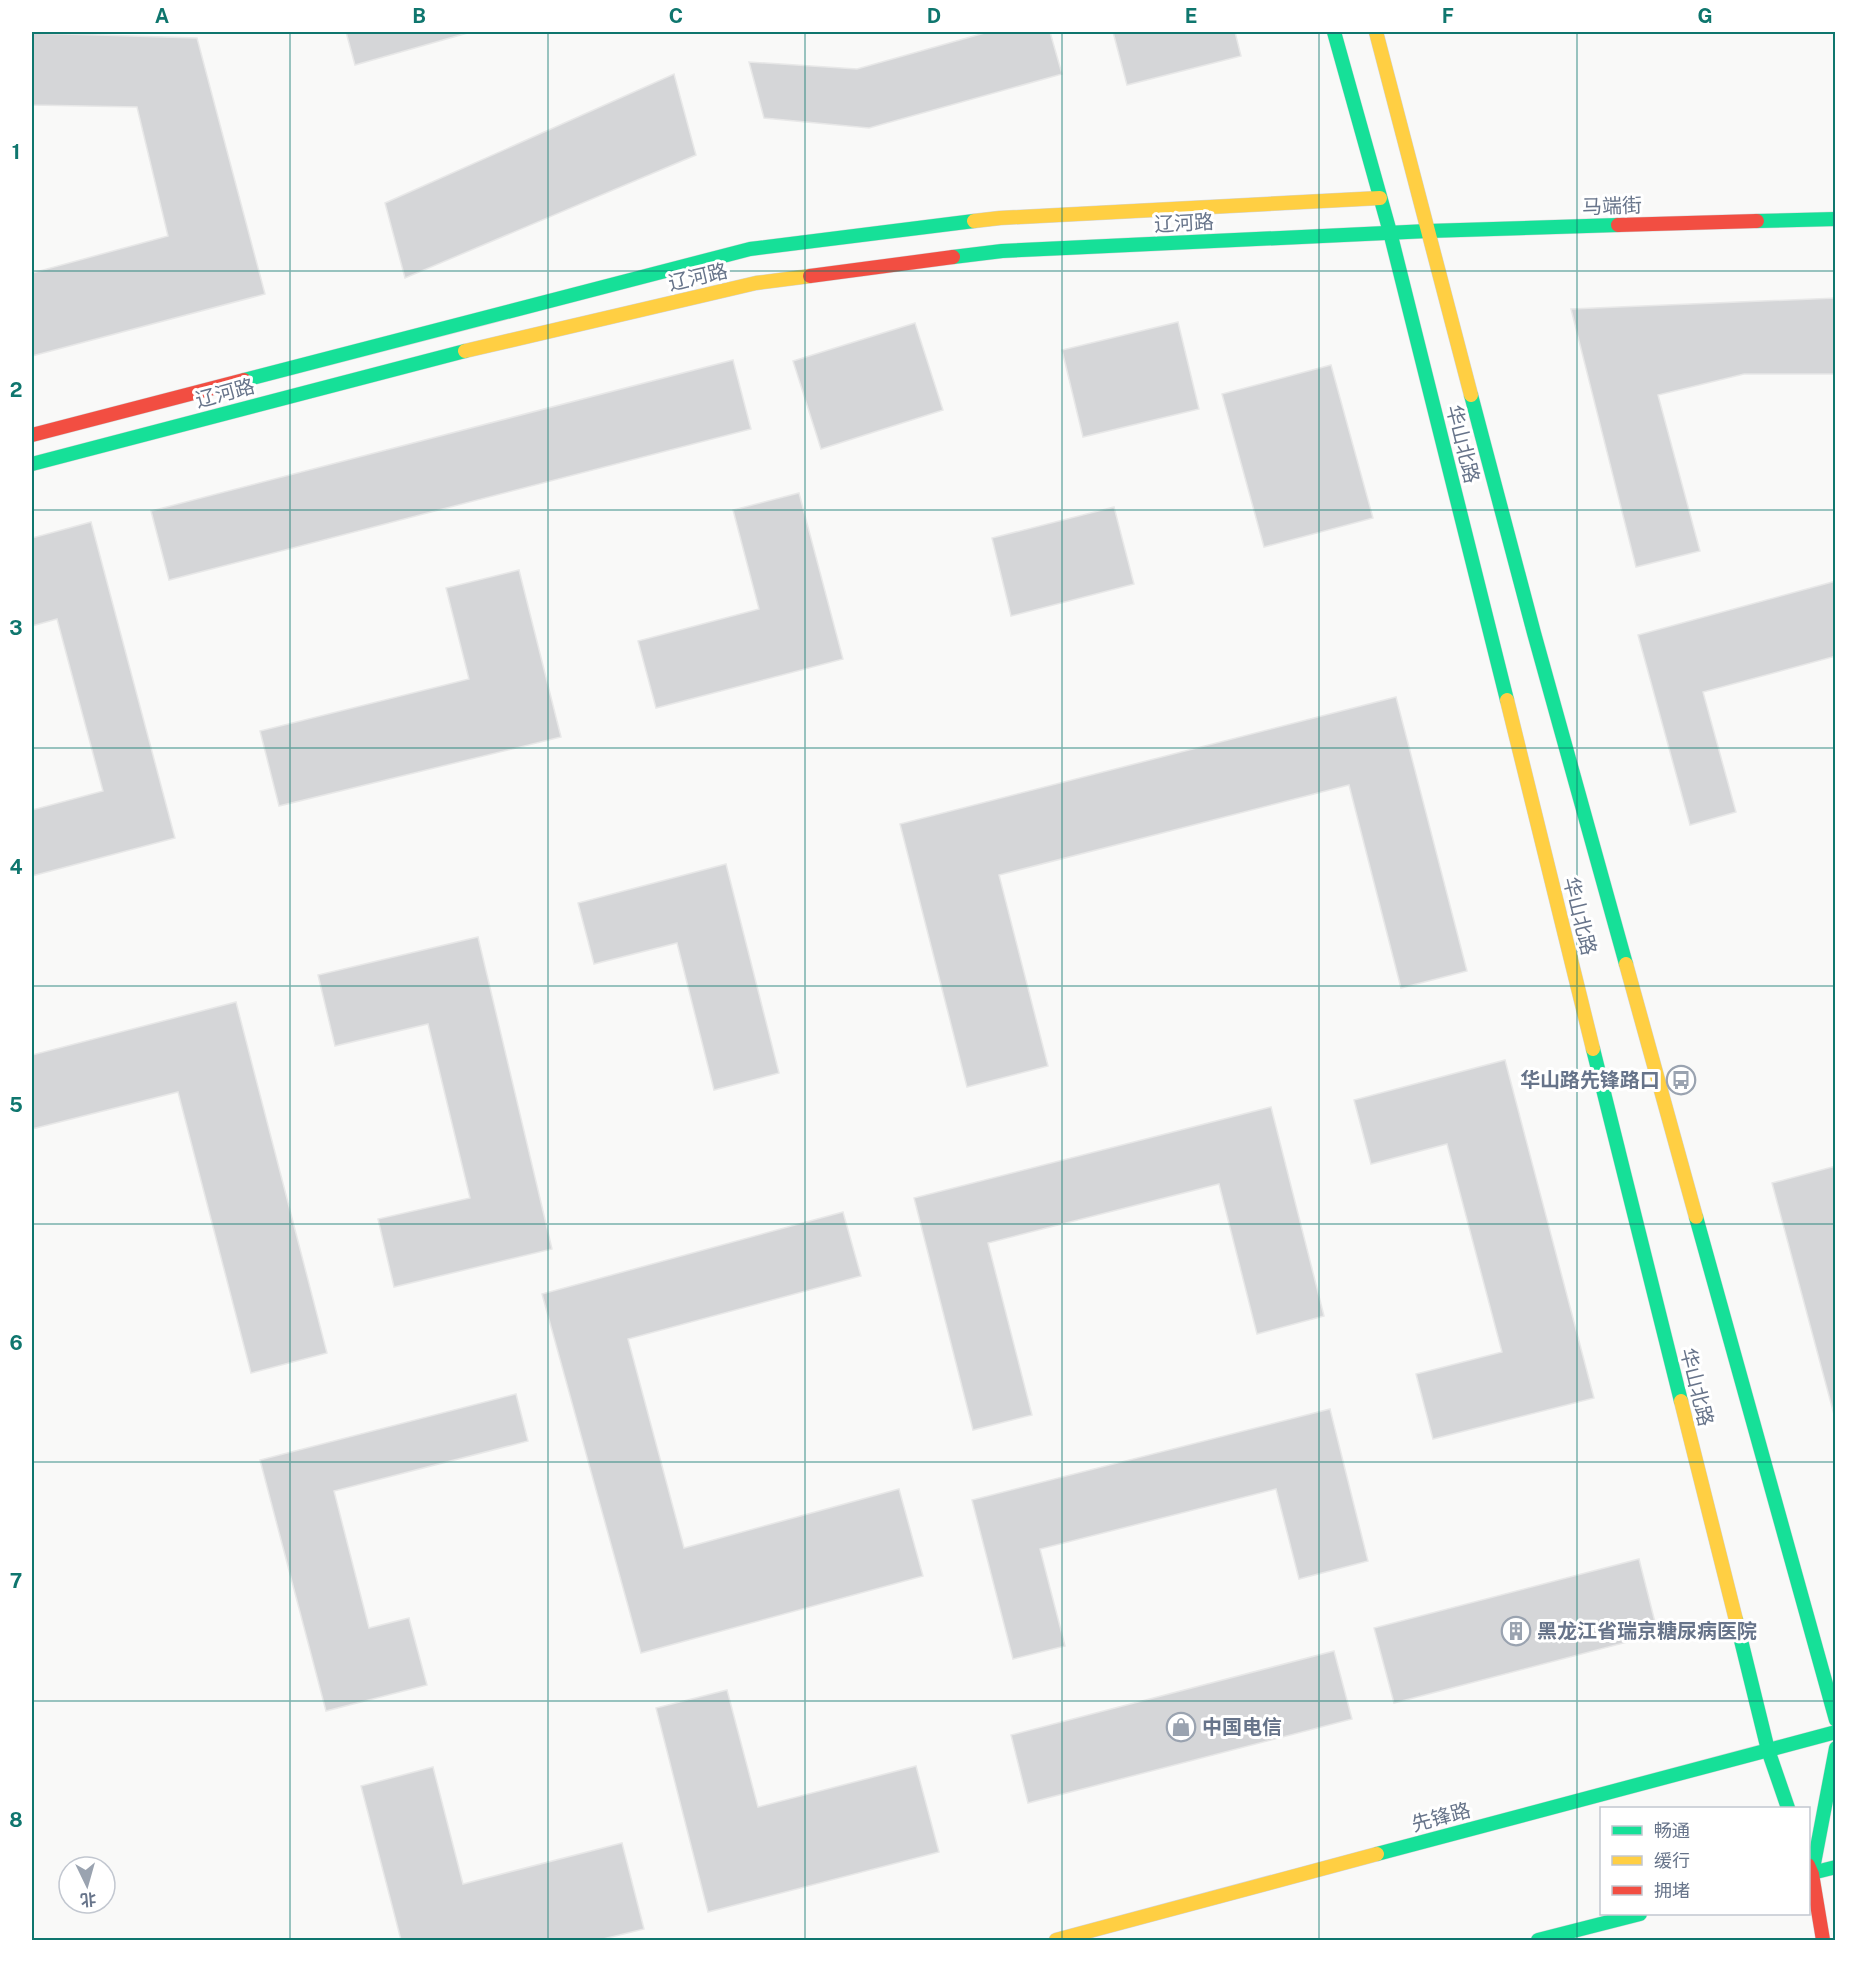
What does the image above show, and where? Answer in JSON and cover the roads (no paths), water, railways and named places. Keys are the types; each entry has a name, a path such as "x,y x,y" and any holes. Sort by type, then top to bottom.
{"main road":[{"name":"华山北路","path":"1335,32 1390,232 1768,1750 1787,1807"},
{"name":"华山北路","path":"1376,32 1534,633 1836,1720"},
{"name":"辽河路","path":"32,435 750,249 1000,218 1380,198"},
{"name":"马端街","path":"1390,232 1836,219"},
{"name":"辽河路","path":"32,464 437,357 756,283 1002,251 1390,232"},
{"name":"先锋路","path":"1056,1941 1836,1732"},
{"path":"1823,1941 1810,1871 1836,1748"},
{"path":"1810,1871 1836,1868"},
{"path":"1538,1941 1636,1915"}],"place":[{"name":"华山路先锋路口","path":"1681,1080"},
{"name":"黑龙江省瑞京糖尿病医院","path":"1516,1631"},
{"name":"中国电信","path":"1181,1727"}]}
